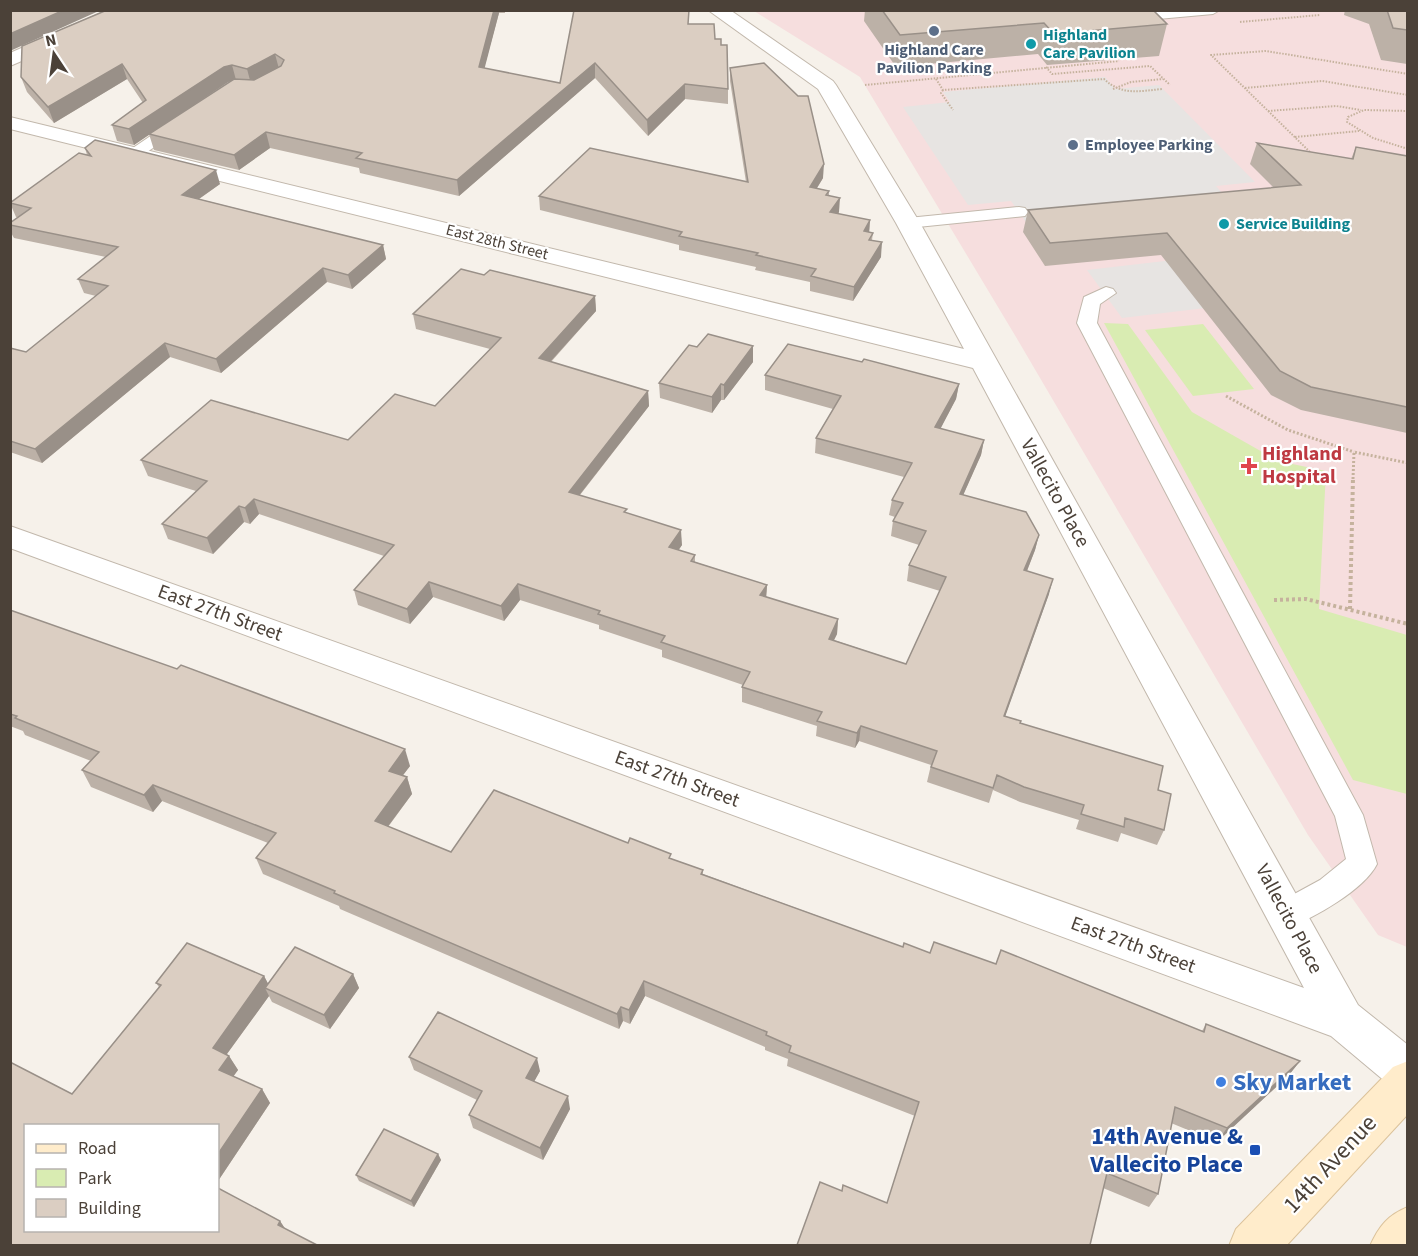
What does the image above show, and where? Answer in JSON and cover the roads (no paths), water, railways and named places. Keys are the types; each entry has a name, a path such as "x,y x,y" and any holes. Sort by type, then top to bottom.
{"main road":[{"name":"14th Avenue","path":"1253,1245 1407,1082"},
{"path":"1394,1245 1407,1230"}],"street":[{"path":"10,60 124,10"},
{"name":"Vallecito Place","path":"717,10 826,85 908,223 1343,1019"},
{"name":"East 28th Street","path":"10,123 983,362"},
{"name":"East 27th Street","path":"10,536 1308,1009 1343,1019"},
{"path":"1343,1019 1407,1073"}],"lane":[{"path":"1153,10 1158,15 1213,10"},
{"path":"135,152 195,113"},
{"path":"908,223 1018,212"},
{"path":"1106,293 1091,302 1087,323 1349,815 1362,864 1331,889 1287,914"}],"place":[{"name":"Highland Care Pavilion Parking","path":"934,31"},
{"name":"Highland Care Pavilion","path":"1031,44"},
{"name":"Employee Parking","path":"1073,145"},
{"name":"Service Building","path":"1224,224"},
{"name":"Highland Hospital","path":"1249,466"},
{"name":"Sky Market","path":"1221,1082"},
{"name":"14th Avenue & Vallecito Place","path":"1255,1150"}]}
